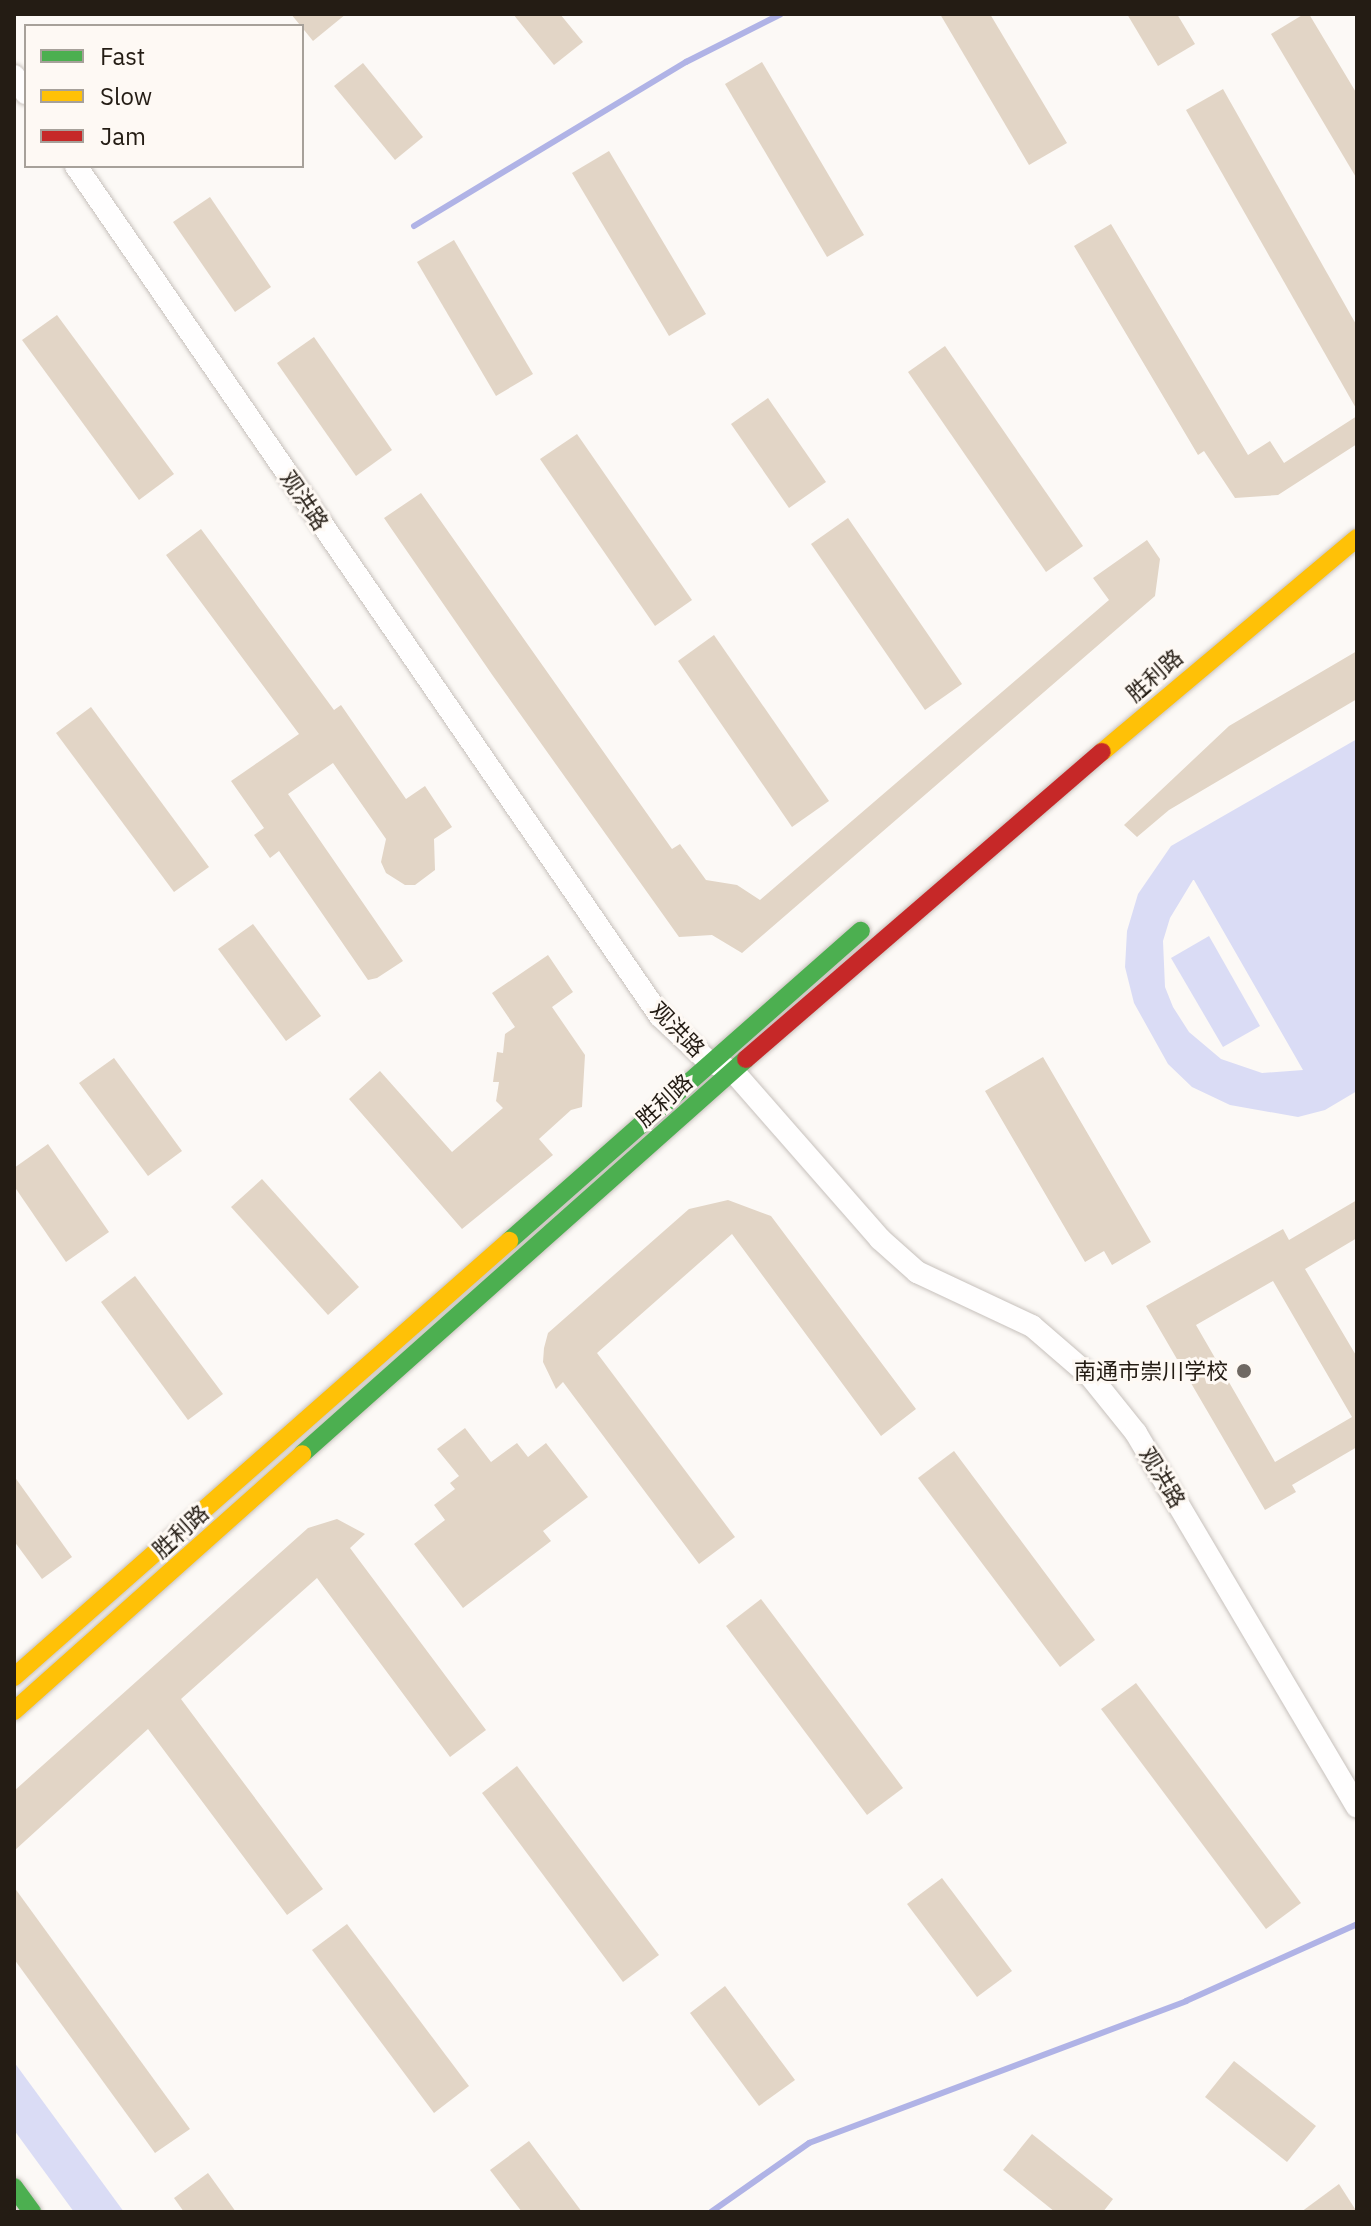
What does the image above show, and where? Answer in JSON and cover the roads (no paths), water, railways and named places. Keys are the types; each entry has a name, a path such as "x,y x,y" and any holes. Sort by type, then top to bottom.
{"street":[{"name":"观洪路","path":"77,168 660,1016 708,1061 733,1071 880,1239 917,1272 1032,1326 1091,1377 1136,1433 1357,1806"},
{"name":"胜利路","path":"985,826 1357,515"},
{"name":"胜利路","path":"14,1711 733,1071 1295,585 1357,538"},
{"name":"胜利路","path":"14,1677 708,1061 877,918"},
{"path":"14,2187 32,2212"}],"waterway":[{"path":"414,226 686,62 781,14"},
{"path":"711,2212 809,2143 1186,2001 1357,1924"}],"place":[{"name":"南通市崇川学校","path":"1244,1371"}]}
